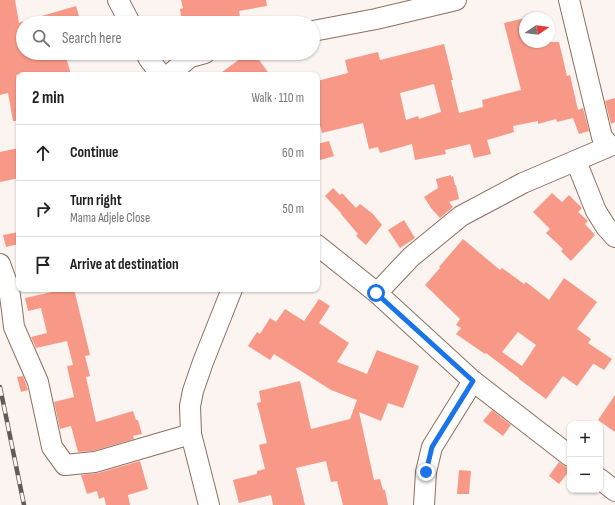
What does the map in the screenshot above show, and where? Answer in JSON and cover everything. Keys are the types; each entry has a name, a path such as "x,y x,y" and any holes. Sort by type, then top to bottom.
{"street":[{"path":"118,0 126,16"},
{"path":"320,30 376,19 456,0"},
{"path":"376,293 411,257 461,216 523,183 612,144 602,137 569,0"},
{"path":"150,60 159,72"},
{"path":"173,72 188,60"},
{"path":"576,161 596,211 606,227 615,237"},
{"path":"320,247 376,293 473,381 567,454"},
{"path":"0,264 9,289 14,327 38,382 52,447 65,465 95,462 192,434"},
{"path":"209,505 192,434 190,406 193,391 203,362 231,292"},
{"path":"424,505 426,472 432,447 473,381"},
{"path":"603,481 615,491"}],"building":[{"path":"0,0 15,0 18,16 16,16 16,60 67,60 70,72 16,72 16,121 13,121 8,93 0,95"},
{"path":"181,0 266,0 267,6 239,11 240,16 181,16 180,9 183,8"},
{"path":"76,6 79,16 42,16"},
{"path":"519,19 519,48 555,48 555,42 559,42 567,76 570,75 578,110 583,108 589,131 579,134 573,118 557,122 556,119 538,124 538,121 513,126 514,132 487,140 491,154 474,158 470,144 445,150 446,154 415,160 412,144 380,153 378,147 369,149 363,123 322,133 320,126 320,80 348,73 345,60 378,52 380,60 444,44 459,113 483,107 482,100 521,90 504,23","holes":["434,84 441,112 419,119 418,116 406,120 400,93"]},
{"path":"238,60 259,60 268,72 222,72"},
{"path":"615,98 615,122 611,124 605,101"},
{"path":"329,141 334,156 320,160 320,143"},
{"path":"16,149 16,179 0,182 0,152"},
{"path":"451,175 451,177 453,176 456,185 459,199 449,202 453,207 440,218 424,197 438,188 436,179"},
{"path":"333,188 340,195 342,193 356,208 360,204 373,214 382,225 366,245 356,236 358,234 325,196"},
{"path":"552,193 562,202 569,195 582,208 578,212 588,221 585,224 595,235 571,261 561,251 563,249 546,233 550,229 533,212"},
{"path":"404,220 415,238 400,248 388,230"},
{"path":"16,233 16,245 6,247 3,235"},
{"path":"463,239 500,270 502,268 524,284 526,282 549,300 564,278 597,302 577,329 591,339 588,343 612,359 604,370 593,364 577,386 563,376 546,399 486,353 485,354 456,334 461,328 456,325 460,319 425,285 440,268 439,267","holes":["518,332 536,345 522,366 502,352"]},
{"path":"52,292 75,292 90,355 85,356 90,376 86,377 96,422 133,411 136,420 138,420 142,434 133,436 134,439 93,451 78,452 71,426 60,429 54,402 74,397 67,366 73,365 67,341 36,348 31,337 47,333 41,308 28,311 25,298"},
{"path":"319,299 330,306 319,323 349,343 337,362 367,374 377,350 419,366 403,408 388,403 381,421 359,412 374,480 380,479 383,490 385,490 388,505 343,505 337,481 331,482 326,461 296,468 305,505 273,505 271,495 239,503 233,480 257,474 257,471 265,469 259,445 267,443 257,403 261,402 259,391 300,381 311,429 350,419 357,400 331,390 274,354 270,360 248,346 257,332 260,334 270,318 276,322 285,309 304,321"},
{"path":"23,376 28,390 21,392 17,377"},
{"path":"615,395 615,432 603,424 603,421 598,420"},
{"path":"492,410 511,425 503,436 483,421"},
{"path":"140,461 148,489 128,495 130,505 106,505 104,497 99,499 97,491 87,494 81,475 98,473"},
{"path":"559,462 567,468 567,474 559,484 549,476"},
{"path":"459,470 471,471 469,494 457,494"}],"railway":[{"path":"0,387 24,505"}],"route":[{"path":"376,293 473,381 432,447 426,472"}]}
